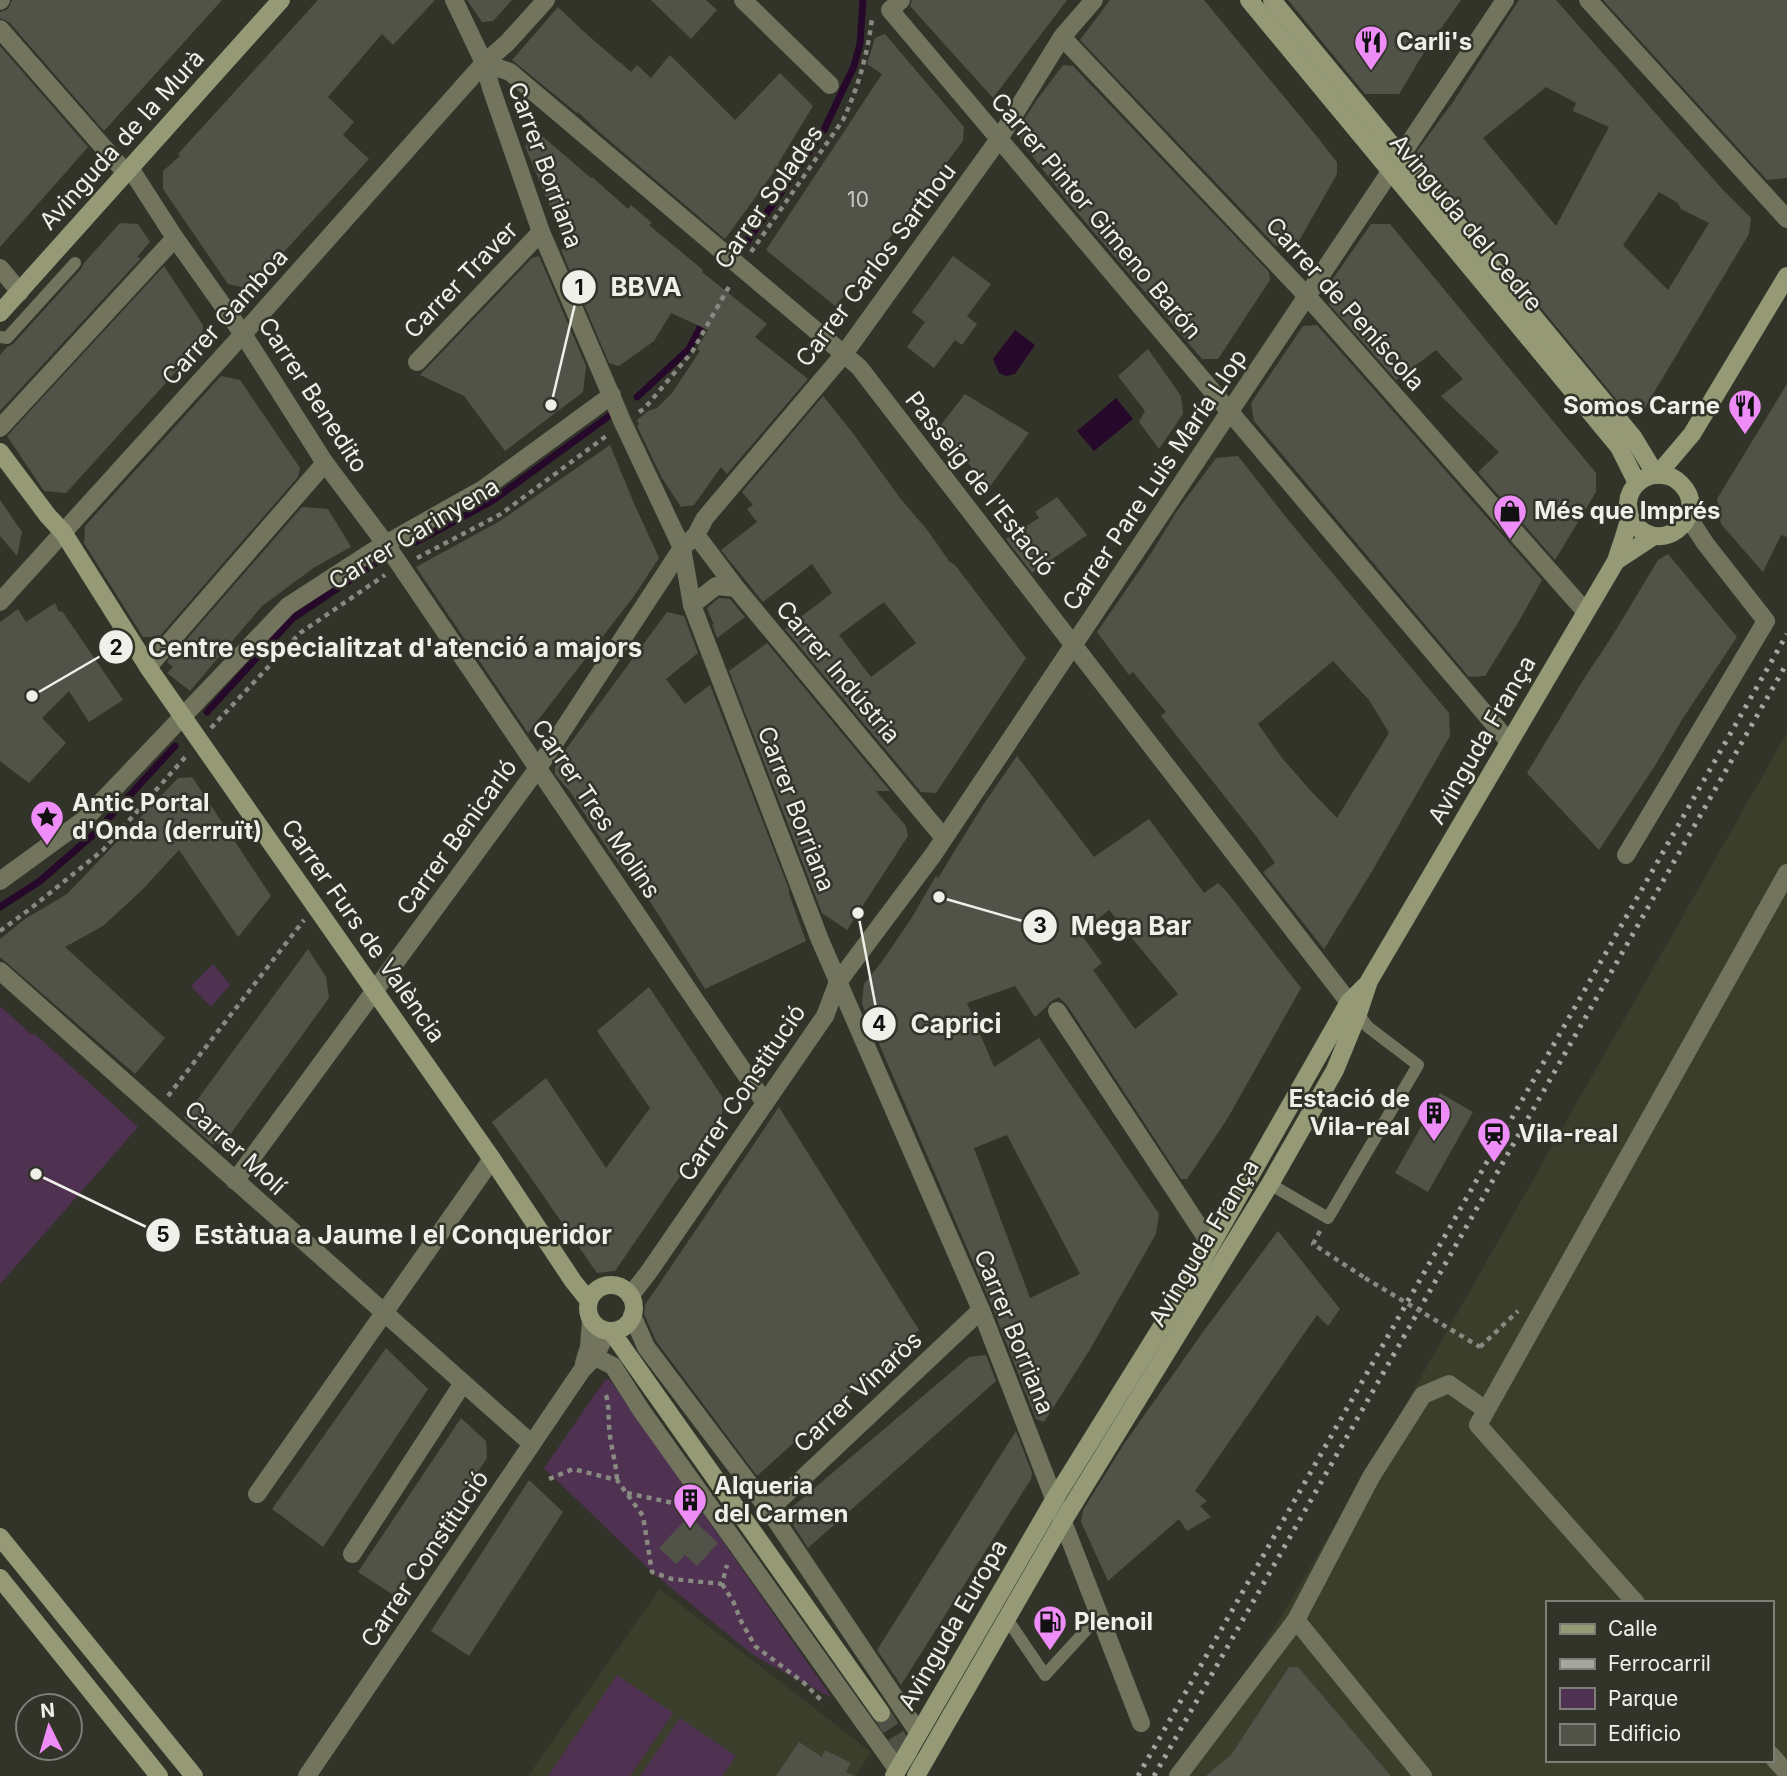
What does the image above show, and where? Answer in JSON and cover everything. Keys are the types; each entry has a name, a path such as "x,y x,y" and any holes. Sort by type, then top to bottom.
{"street":[{"name":"Avinguda de la Murà","path":"0,313 281,0"},
{"name":"Carrer Borriana","path":"454,0 484,63 541,232 623,424 682,548 692,605 838,982 981,1310 1141,1723"},
{"name":"Carrer Gamboa","path":"0,602 484,63 507,43 546,0"},
{"path":"743,0 830,85"},
{"name":"Carrer Carlos Sarthou","path":"682,548 844,354 999,139 1062,37 1094,0"},
{"name":"Avinguda del Cedre","path":"1249,0 1619,447 1637,483"},
{"name":"Avinguda del Cedre","path":"1272,0 1633,437 1657,475"},
{"name":"Carrer Pare Luis María Llop","path":"838,982 944,838 1505,0"},
{"path":"1588,0 1787,219"},
{"name":"Carrer Pintor Gimeno Barón","path":"888,7 1509,742"},
{"name":"Carrer Benedito","path":"0,29 128,170 243,334 325,463 385,543"},
{"name":"Carrer de Peníscola","path":"1062,37 1307,296 1585,611"},
{"name":"Passeig de l'Estació","path":"484,63 510,72 859,367 1354,1008"},
{"name":"Carrer Traver","path":"417,362 541,232"},
{"path":"0,428 175,237"},
{"path":"0,268 20,292"},
{"path":"1657,475 1692,434 1787,276"},
{"name":"Carrer Carinyena","path":"0,881 85,819 288,606 385,543 483,489 612,395"},
{"path":"1678,481 1692,434"},
{"name":"Carrer Furs de València","path":"0,452 63,532 148,667 589,1301"},
{"path":"148,667 325,463"},
{"path":"1657,475 1665,475 1678,481 1688,494 1690,509 1683,523 1671,534 1654,536 1640,530 1630,517 1628,508 1632,490 1637,483 1646,477 1657,475"},
{"name":"Avinguda França","path":"1054,1500 1354,1008 1616,561 1630,517"},
{"path":"1626,855 1766,621 1705,543 1683,523"},
{"name":"Carrer Indústria","path":"696,534 736,588 944,838"},
{"name":"Avinguda França","path":"1616,561 1654,536"},
{"name":"Carrer Tres Molins","path":"385,543 765,1103"},
{"name":"Carrer Benicarló","path":"235,1181 538,768 682,548"},
{"path":"692,605 716,586 736,588"},
{"path":"1482,1417 1787,873"},
{"name":"Carrer Molí","path":"0,971 532,1444"},
{"name":"Carrer Constitució","path":"631,1296 825,1016 838,982"},
{"name":"Avinguda França","path":"1063,1521 1270,1184 1335,1070 1354,1008"},
{"path":"1057,1011 1210,1245"},
{"path":"257,1494 492,1159"},
{"path":"605,1286 619,1287 631,1296 634,1308 619,1326 601,1329 592,1321 589,1301 592,1294 605,1286"},
{"name":"Carrer Vinaròs","path":"769,1510 981,1310"},
{"name":"Carrer Constitució","path":"589,1363 592,1321"},
{"path":"619,1326 638,1368 881,1713"},
{"path":"619,1326 646,1347 769,1510 918,1732"},
{"name":"Carrer Constitució","path":"307,1776 532,1444 589,1363 619,1326"},
{"path":"589,1363 613,1366 641,1410 896,1773"},
{"path":"638,1368 641,1410"},
{"path":"352,1554 463,1383"},
{"path":"1178,1776 1296,1620 1371,1477 1423,1395 1449,1384 1482,1417 1634,1601"},
{"name":"Avinguda Europa","path":"896,1773 1054,1500"},
{"name":"Avinguda Europa","path":"916,1776 1063,1521"},
{"path":"0,1537 194,1776"},
{"path":"0,1578 159,1776"},
{"path":"1296,1620 1423,1776"},
{"path":"1773,1757 1787,1773"}],"lane":[{"path":"0,337 7,338 75,264"},
{"path":"1270,1184 1328,1218 1418,1065 1368,1027 1354,1008"},
{"path":"1007,1619 1045,1675 1099,1616"}],"path":[{"name":"Carrer Solades","path":"623,424 644,409 692,352 740,267 843,120 888,7"},
{"name":"Carrer Carinyena","path":"0,930 103,850 200,740 300,633 383,576 501,514 623,424"},
{"path":"157,1111 315,906"},
{"path":"1328,1218 1313,1244 1480,1347 1529,1301 1542,1309"},
{"path":"589,1363 610,1408 608,1422 617,1480 643,1516 652,1572 672,1579 722,1584"},
{"path":"548,1479 573,1469 617,1480"},
{"path":"627,1493 696,1507"},
{"path":"727,1555 722,1584 755,1646 804,1683 827,1706"}],"shaded area":[{"path":"1015,330 1035,345 1015,374 1006,376 999,373 993,359"},
{"path":"1116,398 1133,419 1094,451 1077,431"},
{"path":"1787,733 1787,1776 1186,1776 1367,1472"},
{"path":"660,1589 871,1752 856,1776 528,1776"}],"green space":[{"path":"213,964 230,985 211,1007 191,986"},
{"path":"0,1006 138,1127 0,1284"},
{"path":"605,1380 610,1380 832,1698 753,1655 652,1572 544,1468"},
{"path":"617,1675 673,1713 630,1776 548,1776"},
{"path":"680,1718 736,1756 722,1776 640,1776"}],"building":[{"path":"12,0 222,0 104,131 9,22 0,18 0,12 8,9"},
{"path":"318,0 435,0 393,45 382,34 328,97 354,122 343,135 369,159 250,289 228,284 163,189 163,171 180,156 178,154"},
{"path":"467,0 512,0 493,21 482,22"},
{"path":"651,0 706,0 717,10 691,39"},
{"path":"912,0 1067,0 993,98 910,6"},
{"path":"1110,0 1204,0 1337,162 1337,174 1296,246 1276,246 1080,40"},
{"path":"1288,0 1461,0 1399,94 1365,94"},
{"path":"1519,0 1556,0 1723,190 1751,218 1749,234 1644,409 1626,411 1418,159 1417,151 1453,102","holes":["1546,87 1576,103 1573,111 1609,127 1556,226 1483,138","1659,192 1678,203 1681,209 1709,223 1668,290 1623,245"]},
{"path":"1603,0 1787,0 1787,178 1767,180"},
{"path":"558,7 631,72 637,65 651,78 670,55 735,120 780,73 813,106 779,165 725,239 578,112 512,60"},
{"path":"885,34 964,127 963,141 858,280 835,306 766,250 882,74 867,64 875,38"},
{"path":"0,46 88,147 0,247"},
{"path":"1063,65 1073,66 1269,272 1270,280 1218,359 1202,359 1020,141 1020,126"},
{"path":"542,136 628,209 631,205 652,223 649,225 703,270 702,272 767,324 755,337 808,379 727,474 721,467 694,505 681,507 662,478 637,426 637,420 657,408 672,393 700,351 697,349 708,330 671,313 654,341 619,366 609,363 561,250 567,248 525,146"},
{"path":"120,223 138,224 150,242 137,257 141,258 0,411 0,355 13,344"},
{"path":"1371,224 1390,224 1596,473 1596,492 1555,560 1478,472 1499,452 1441,396 1463,379 1436,350 1396,380 1329,304 1330,283"},
{"path":"539,256 586,366 583,392 505,451 464,396 420,375 532,258"},
{"path":"953,256 991,284 967,316 977,324 962,345 955,340 934,368 907,347 925,322 912,312"},
{"path":"164,266 203,325 202,343 66,493 44,491 7,436"},
{"path":"1317,325 1542,580 1485,676 1469,677 1254,421 1251,403 1303,326"},
{"path":"1148,349 1181,396 1183,414 1159,449 1139,422 1145,411 1118,376"},
{"path":"221,376 240,380 300,468 298,477 159,637 143,637 84,543 85,526"},
{"path":"1787,384 1787,537 1781,535 1763,572 1721,524 1717,499"},
{"path":"965,394 1029,433 988,489 940,426"},
{"path":"823,396 1026,658 936,793 921,792 785,629 832,593 812,564 763,602 721,550 757,522 747,509 753,505 742,492","holes":["884,602 916,643 871,677 839,635"]},
{"path":"610,445 659,558 634,596 528,733 416,567 500,521"},
{"path":"1238,456 1449,713 1450,736 1324,949 1263,872 1275,863 1256,836 1161,716 1166,712 1133,672 1129,675 1097,632 1177,511 1216,458","holes":["1333,661 1369,700 1389,733 1337,818 1282,758 1258,724"]},
{"path":"1057,497 1087,535 1032,573 1006,539 1039,518 1035,512"},
{"path":"0,500 22,532 17,556 0,536"},
{"path":"302,507 328,509 351,547 315,567 262,606 190,691 167,673 173,667 167,662"},
{"path":"1668,554 1737,637 1599,850 1527,773 1658,560"},
{"path":"719,598 730,599 745,617 717,638 707,608"},
{"path":"55,603 123,700 89,722 69,691 42,718 66,743 29,783 0,761 0,622 18,609 26,622"},
{"path":"667,612 684,616 698,653 666,679 685,704 710,685 790,892 788,891 806,941 705,989 646,895 644,896 609,851 571,793 555,774 555,764"},
{"path":"767,643 890,791 876,791 906,826 908,836 847,930 822,913 729,671"},
{"path":"1017,756 1094,857 1149,819 1204,893 1218,883 1227,892 1301,988 1226,1121 1187,1179 1181,1179 1067,1005 1059,997 1035,1017 1015,986 967,1003 994,1067 1039,1038 1159,1214 1156,1234 1089,1351 1044,1422 1036,1419 992,1306 862,1004 864,984 911,919","holes":["1109,910 1178,994 1135,1029 1093,970 1102,963 1080,933","1007,1135 1080,1274 1030,1298 974,1148"]},
{"path":"192,777 271,896 238,937 179,850 142,890 103,926 65,947 165,1038 135,1074 0,957 0,939 25,919 67,894 178,778"},
{"path":"308,949 326,977 329,998 224,1143 212,1144 184,1118"},
{"path":"649,987 723,1098 722,1115 615,1271 597,1273 492,1122 546,1078 606,1168 650,1108 597,1031"},
{"name":"Estació de Vila-real","path":"1440,1093 1473,1112 1428,1192 1395,1173"},
{"path":"779,1107 919,1330 757,1476 656,1341 644,1314 645,1305"},
{"path":"1278,1231 1340,1309 1328,1326 1317,1315 1195,1491 1207,1501 1200,1506 1211,1517 1187,1531 1179,1519 1108,1581 1081,1522 1083,1510 1124,1444"},
{"path":"386,1348 428,1389 323,1547 272,1509"},
{"path":"986,1355 996,1381 808,1548 788,1517 791,1508 969,1357"},
{"path":"461,1418 486,1441 487,1458 395,1596 358,1572"},
{"path":"1016,1431 1032,1473 1031,1479 901,1685 877,1650"},
{"path":"529,1480 563,1512 469,1656 431,1631"},
{"name":"Alqueria del Carmen","path":"689,1516 718,1543 697,1566 685,1555 676,1564 659,1548"},
{"path":"1289,1667 1298,1667 1391,1776 1206,1776 1231,1755"},
{"path":"799,1742 822,1757 825,1750 851,1763 846,1772 854,1776 776,1776"}],"waterway":[{"path":"824,130 854,66 860,44 863,0"},
{"path":"746,243 815,143"},
{"path":"637,397 689,349 705,318"},
{"path":"416,542 492,501 609,416"},
{"path":"207,712 293,618 374,564"},
{"path":"0,907 40,881 94,834 175,746"}],"tunnel":[{"path":"881,1713 914,1764"}],"railway":[{"path":"1138,1776 1787,634"},
{"path":"1154,1776 1787,663"}],"place":[{"name":"Carli's","path":"1371,72"},
{"name":"BBVA","path":"551,405"},
{"name":"Somos Carne","path":"1745,436"},
{"name":"Més que Imprés","path":"1510,541"},
{"name":"Centre especialitzat d'atenció a majors","path":"32,696"},
{"name":"Antic Portal d'Onda (derruït)","path":"47,847"},
{"name":"Mega Bar","path":"939,897"},
{"name":"Caprici","path":"858,913"},
{"name":"Estació de Vila-real","path":"1434,1143"},
{"name":"Vila-real","path":"1494,1164"},
{"name":"Estàtua a Jaume I el Conqueridor","path":"36,1174"},
{"name":"Alqueria del Carmen","path":"690,1530"},
{"name":"Plenoil","path":"1050,1652"}]}
